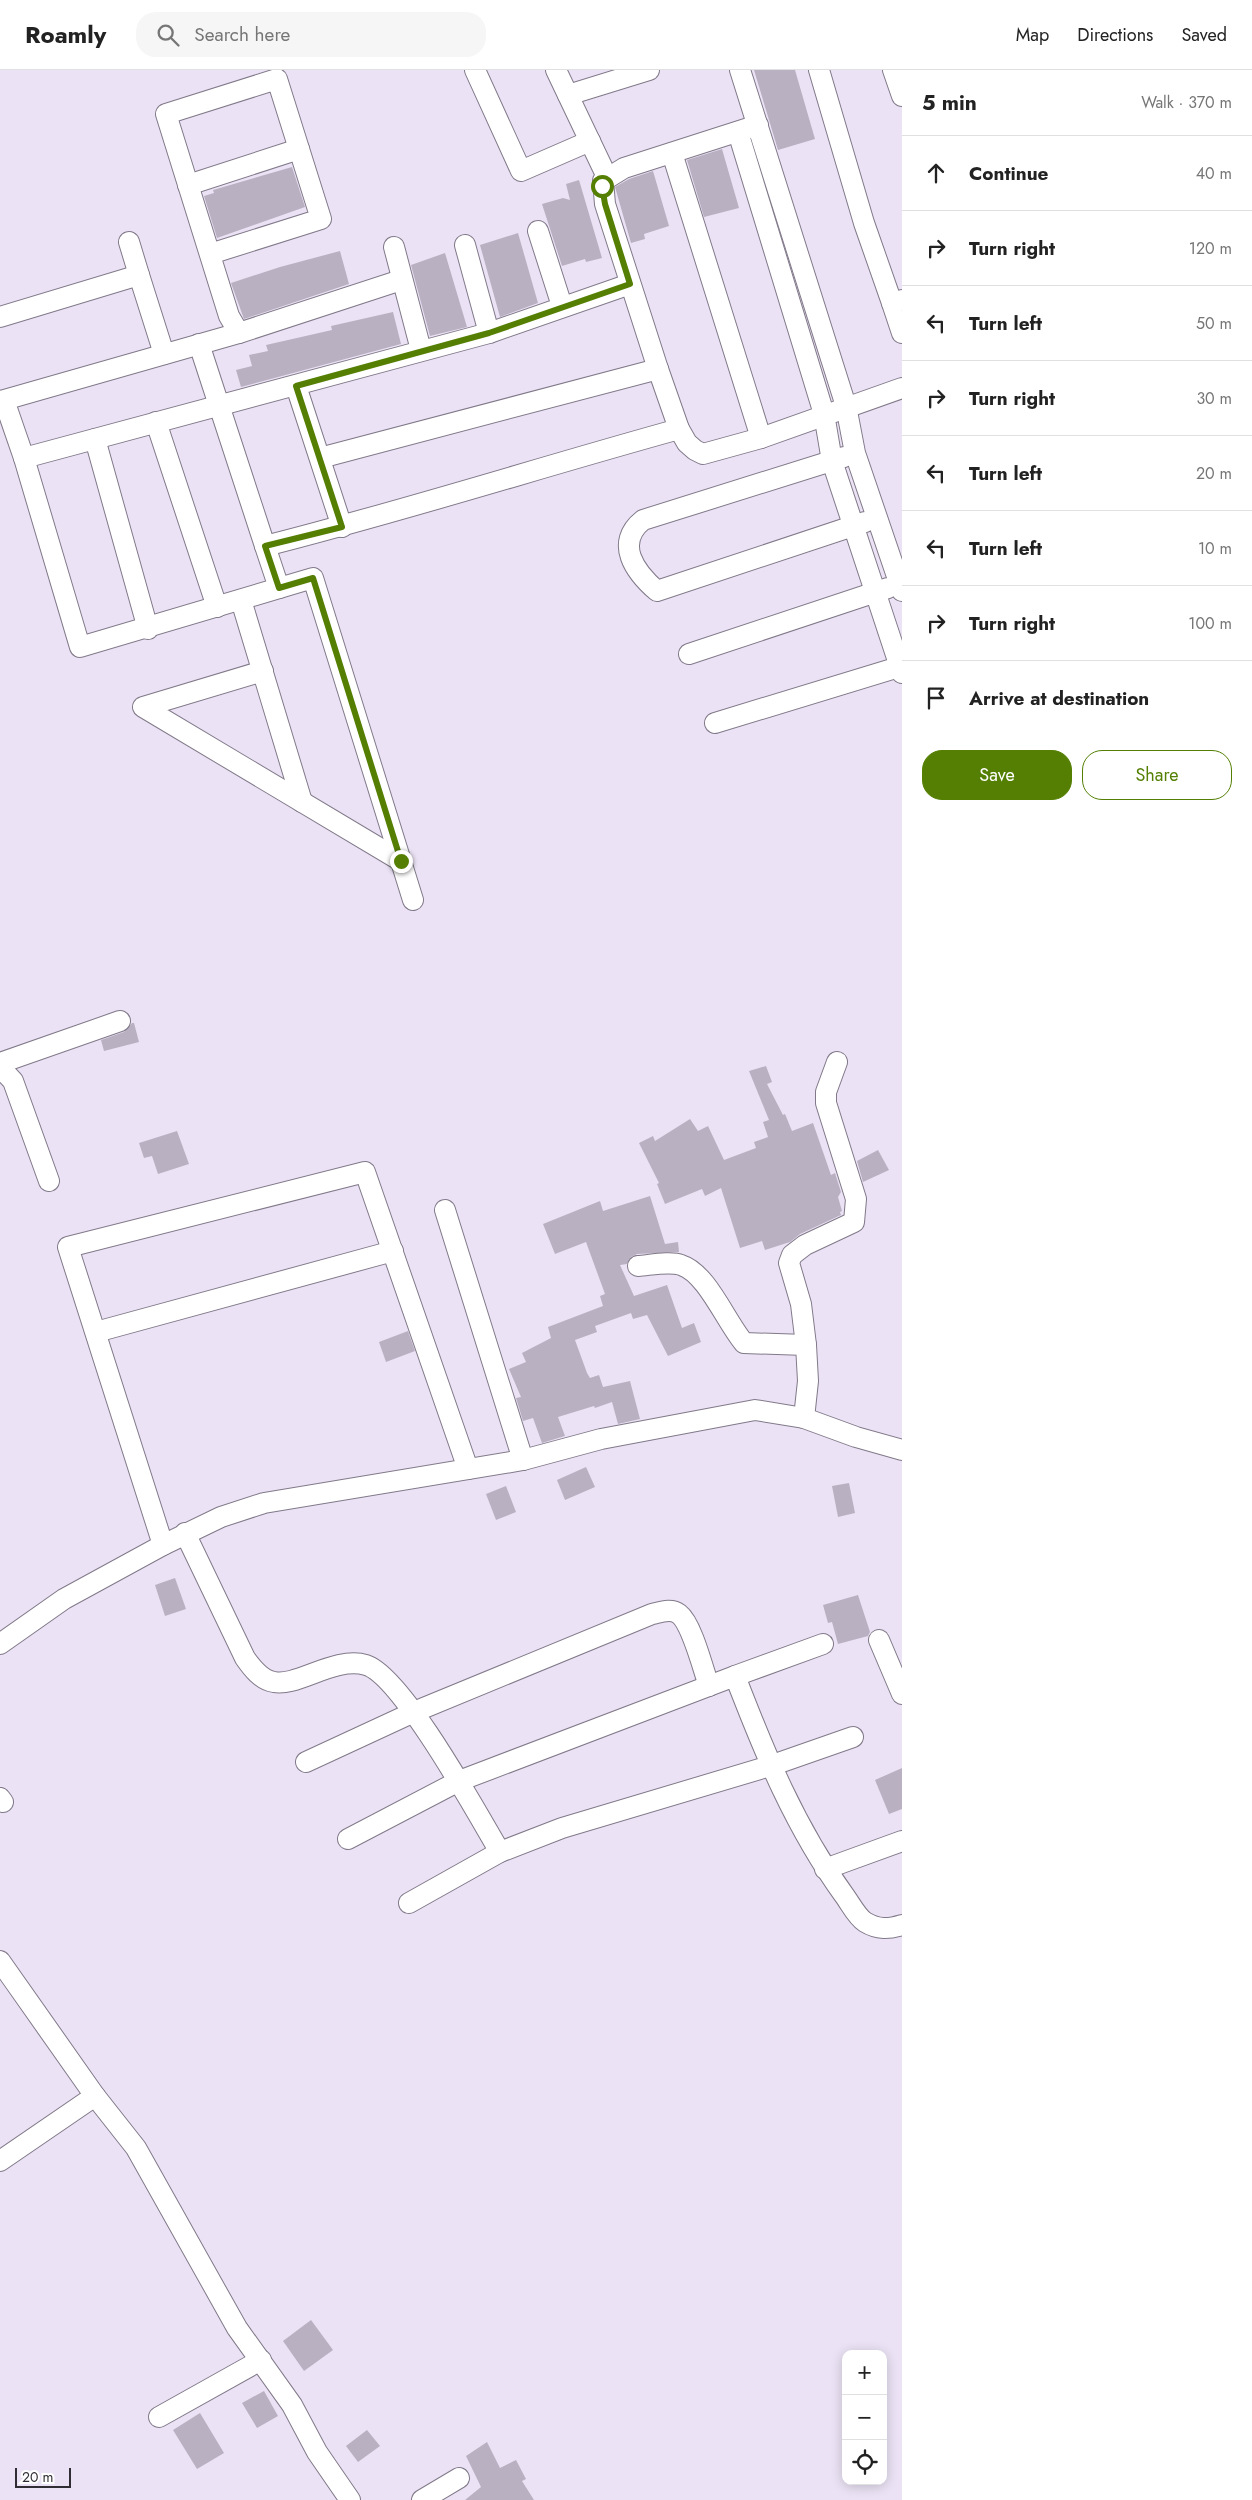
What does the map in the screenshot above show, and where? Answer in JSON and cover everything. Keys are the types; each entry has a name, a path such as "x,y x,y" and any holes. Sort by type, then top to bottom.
{"street":[{"path":"475,70 521,171 590,141"},
{"path":"556,70 607,177"},
{"path":"689,654 876,592 901,588 855,453 846,406 740,70"},
{"path":"819,70 864,223 897,302 902,333"},
{"path":"893,70 902,96"},
{"path":"568,95 644,71"},
{"path":"210,254 321,219 276,78 166,114 229,316 239,333"},
{"path":"758,125 624,168 607,177 602,186 605,204 630,284 679,429 687,443 694,450 703,454 761,438 846,406 902,388"},
{"path":"715,723 901,669 832,461 824,414 738,132"},
{"path":"188,186 299,149"},
{"path":"672,153 761,438"},
{"path":"538,231 562,306"},
{"path":"129,242 164,354"},
{"path":"465,246 489,333"},
{"path":"394,247 401,280 421,350"},
{"path":"0,317 139,275"},
{"path":"401,280 239,333 2,395 24,458 80,647 148,629 313,578 413,900"},
{"path":"24,458 489,333 562,306 630,284"},
{"path":"199,344 279,588"},
{"path":"320,458 658,369"},
{"path":"296,386 342,527"},
{"path":"156,422 217,607"},
{"path":"265,546 342,527 679,429"},
{"path":"95,439 148,629"},
{"path":"855,453 643,520 635,526 631,535 628,548 632,560 646,582 657,591 877,518"},
{"path":"241,600 302,802"},
{"path":"263,671 143,707 401,861"},
{"path":"0,1063 120,1021"},
{"path":"804,1418 808,1381 806,1345 801,1304 789,1263 792,1254 800,1248 854,1222 856,1206 856,1199 826,1104 826,1092 837,1062"},
{"path":"0,1067 13,1081 49,1181"},
{"path":"163,1545 68,1247 365,1172 394,1251 468,1469"},
{"path":"445,1210 523,1460"},
{"path":"96,1332 394,1251"},
{"path":"638,1266 680,1264 694,1272 744,1343 754,1345 806,1345"},
{"path":"0,1644 64,1599 163,1545 221,1517 264,1503 523,1460 601,1439 755,1410 804,1418 856,1438 902,1450"},
{"path":"185,1534 245,1658 257,1673 273,1682 287,1681 344,1664 366,1665 383,1677 414,1712 459,1781 500,1852"},
{"path":"306,1762 414,1712 652,1614 668,1610 679,1614 686,1624 709,1686"},
{"path":"880,1640 902,1694"},
{"path":"348,1839 459,1781 823,1644"},
{"path":"735,1676 770,1766 825,1869 864,1922 878,1928 890,1929 902,1925"},
{"path":"408,1904 500,1852 562,1828 770,1766 853,1737"},
{"path":"825,1869 902,1842"},
{"path":"0,1961 152,2174 203,2270 237,2328 292,2405 317,2452 350,2500"},
{"path":"0,2161 95,2096"},
{"path":"159,2417 261,2360"},
{"path":"422,2500 458,2478"}],"building":[{"path":"754,70 795,70 815,139 778,150"},
{"path":"722,149 739,208 704,217 687,160"},
{"path":"292,167 305,207 217,238 204,196 214,193 213,190"},
{"path":"653,171 669,226 644,234 645,239 631,243 615,187 629,179"},
{"path":"579,180 602,258 586,262 585,259 562,266 542,204 563,198 570,200 566,184"},
{"path":"518,233 538,303 500,317 480,245"},
{"path":"340,251 349,284 244,319 231,283 280,267"},
{"path":"445,253 467,327 430,336 411,265"},
{"path":"393,312 401,344 241,387 236,370 252,366 249,355 268,351 266,345 332,330 331,326"},
{"path":"134,1023 139,1042 104,1051 101,1040 124,1032"},
{"path":"766,1066 772,1082 767,1084 783,1115 785,1114 792,1131 813,1123 831,1175 835,1173 841,1192 838,1197 842,1211 840,1212 841,1215 800,1234 790,1242 765,1250 762,1241 740,1248 721,1188 705,1196 702,1189 665,1204 657,1184 659,1183 639,1143 653,1136 655,1141 690,1119 698,1131 708,1126 724,1160 756,1148 754,1142 768,1137 763,1122 769,1120 749,1071"},
{"path":"177,1131 189,1164 158,1174 152,1156 144,1158 139,1143"},
{"path":"878,1150 889,1170 863,1182 857,1161"},
{"path":"650,1196 665,1244 678,1242 679,1252 637,1254 631,1257 627,1264 620,1265 634,1296 667,1285 682,1328 694,1323 701,1342 668,1356 647,1315 633,1319 631,1313 595,1326 597,1332 575,1340 587,1373 590,1378 599,1375 603,1387 630,1381 640,1419 618,1424 612,1402 595,1408 594,1406 558,1417 565,1436 542,1443 533,1418 523,1421 516,1398 521,1397 509,1369 526,1362 522,1353 551,1338 548,1327 603,1306 600,1296 605,1294 586,1242 555,1254 543,1224 600,1201 603,1211"},
{"path":"408,1331 415,1351 386,1362 379,1342"},
{"path":"586,1467 595,1487 565,1500 557,1480"},
{"path":"849,1483 855,1513 838,1517 832,1486"},
{"path":"506,1486 516,1512 496,1520 486,1494"},
{"path":"175,1578 186,1609 165,1616 155,1585"},
{"path":"858,1595 870,1632 868,1636 838,1644 832,1622 828,1623 823,1605"},
{"path":"902,1768 902,1809 889,1814 875,1780"},
{"path":"311,2320 333,2350 304,2371 283,2341"},
{"path":"264,2391 278,2416 257,2428 242,2403"},
{"path":"200,2413 224,2453 197,2469 173,2430"},
{"path":"367,2430 380,2446 358,2462 346,2446"},
{"path":"487,2442 500,2468 516,2460 526,2479 522,2481 534,2500 465,2500 481,2487 466,2456"}],"route":[{"path":"401,861 313,578 279,588 265,546 342,527 296,386 421,350 489,333 562,306 630,284 605,204 602,186"}]}
